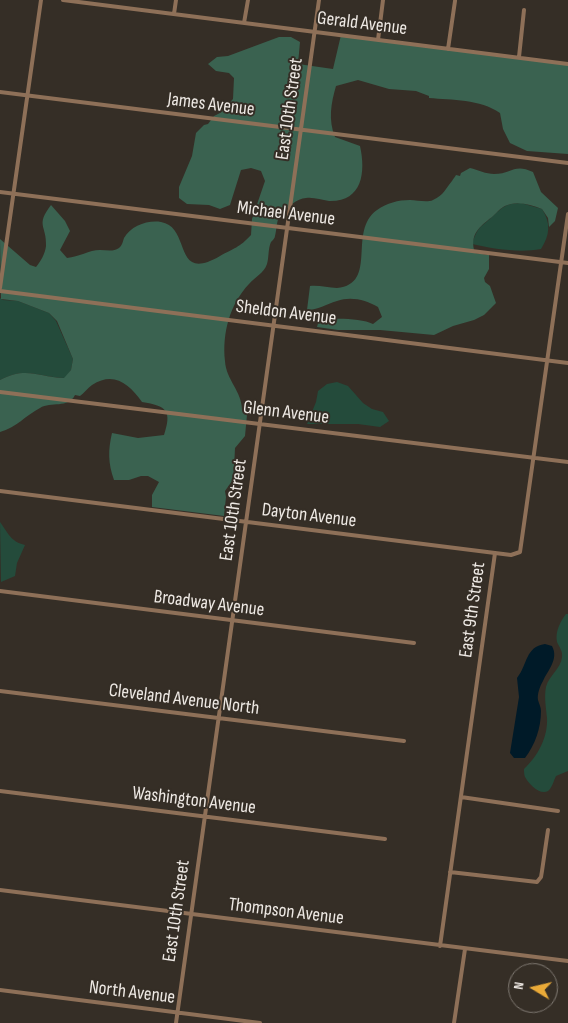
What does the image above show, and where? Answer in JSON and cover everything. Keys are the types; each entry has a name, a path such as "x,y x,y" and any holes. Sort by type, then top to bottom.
{"street":[{"path":"0,290 40,0"},
{"name":"Gerald Avenue","path":"63,0 568,64"},
{"path":"103,5 104,0"},
{"path":"174,14 176,0"},
{"path":"244,23 248,0"},
{"name":"East 10th Street","path":"176,1023 319,0"},
{"path":"378,40 383,0"},
{"path":"448,48 455,1"},
{"path":"518,57 524,10"},
{"name":"James Avenue","path":"0,92 568,163"},
{"name":"Michael Avenue","path":"0,192 568,263"},
{"name":"East 9th Street","path":"440,946 495,553 511,555 520,552 568,214"},
{"name":"Sheldon Avenue","path":"0,290 568,363"},
{"name":"Glenn Avenue","path":"0,392 568,462"},
{"name":"Dayton Avenue","path":"0,492 495,553"},
{"name":"Broadway Avenue","path":"0,591 414,643"},
{"name":"Cleveland Avenue North","path":"0,691 404,741"},
{"name":"Washington Avenue","path":"0,791 385,839"},
{"path":"461,798 558,811"},
{"path":"450,872 537,882 541,877 548,830"},
{"name":"Thompson Avenue","path":"0,890 568,961"},
{"path":"454,1023 465,949"},
{"name":"North Avenue","path":"0,990 260,1023"}],"green space":[{"path":"341,35 568,63 568,154 527,151 510,143 503,129 500,113 484,105 466,101 429,98 429,96 416,91 389,89 358,80 336,86 331,112 333,131 335,137 360,146 362,176 355,191 349,197 329,201 303,198 292,204 279,216 275,238 270,244 266,267 242,292 232,310 226,330 224,350 226,368 239,397 242,410 247,415 245,436 235,448 232,481 225,491 224,516 152,507 152,495 159,482 148,476 129,480 114,480 109,456 112,433 138,438 164,435 167,415 157,405 142,402 126,385 114,379 107,379 92,385 80,396 75,395 68,402 44,406 11,428 0,432 0,380 25,373 64,378 71,370 73,359 57,321 49,313 18,301 1,299 0,239 30,265 36,267 46,246 43,222 46,212 51,205 65,221 70,231 60,250 67,258 96,250 117,249 121,246 127,234 135,227 145,223 156,222 170,226 177,233 188,259 195,263 205,263 243,243 251,235 252,219 265,181 261,171 251,168 241,170 230,205 220,209 209,205 187,204 179,198 179,187 192,156 196,133 204,125 208,124 214,116 220,113 233,99 234,78 229,73 216,71 208,64 217,57 228,56 279,37 291,37 300,42 298,64 333,69"},
{"path":"470,168 491,174 500,174 517,169 533,172 541,192 558,208 555,221 549,227 548,218 542,209 515,203 508,205 500,209 476,232 473,247 475,253 489,255 489,269 484,278 485,282 490,286 496,303 484,315 434,335 380,330 338,330 317,327 319,320 347,319 373,324 382,317 378,307 368,302 353,299 333,302 307,310 310,286 337,288 350,284 357,277 360,267 364,230 368,219 377,210 397,201 433,200 442,194 456,175 460,176 461,173"},
{"path":"521,203 542,209 545,214 548,234 541,249 524,251 506,250 472,244 480,228 500,210 508,205"},
{"path":"0,298 18,301 49,313 56,321 73,359 71,370 65,378 25,373 0,380"},
{"path":"337,382 348,386 363,403 372,409 383,412 389,421 380,427 358,424 307,424 316,402 318,391 327,384"},
{"path":"0,522 13,539 25,545 17,563 15,576 1,582"},
{"path":"566,614 568,614 568,771 556,776 548,791 541,792 529,782 525,776 524,769 538,752 546,732 546,687 561,661 562,653 557,642 557,631"}],"water":[{"path":"545,644 552,646 554,660 538,693 541,711 539,730 525,758 514,758 510,753 519,697 517,678 530,652"}]}
